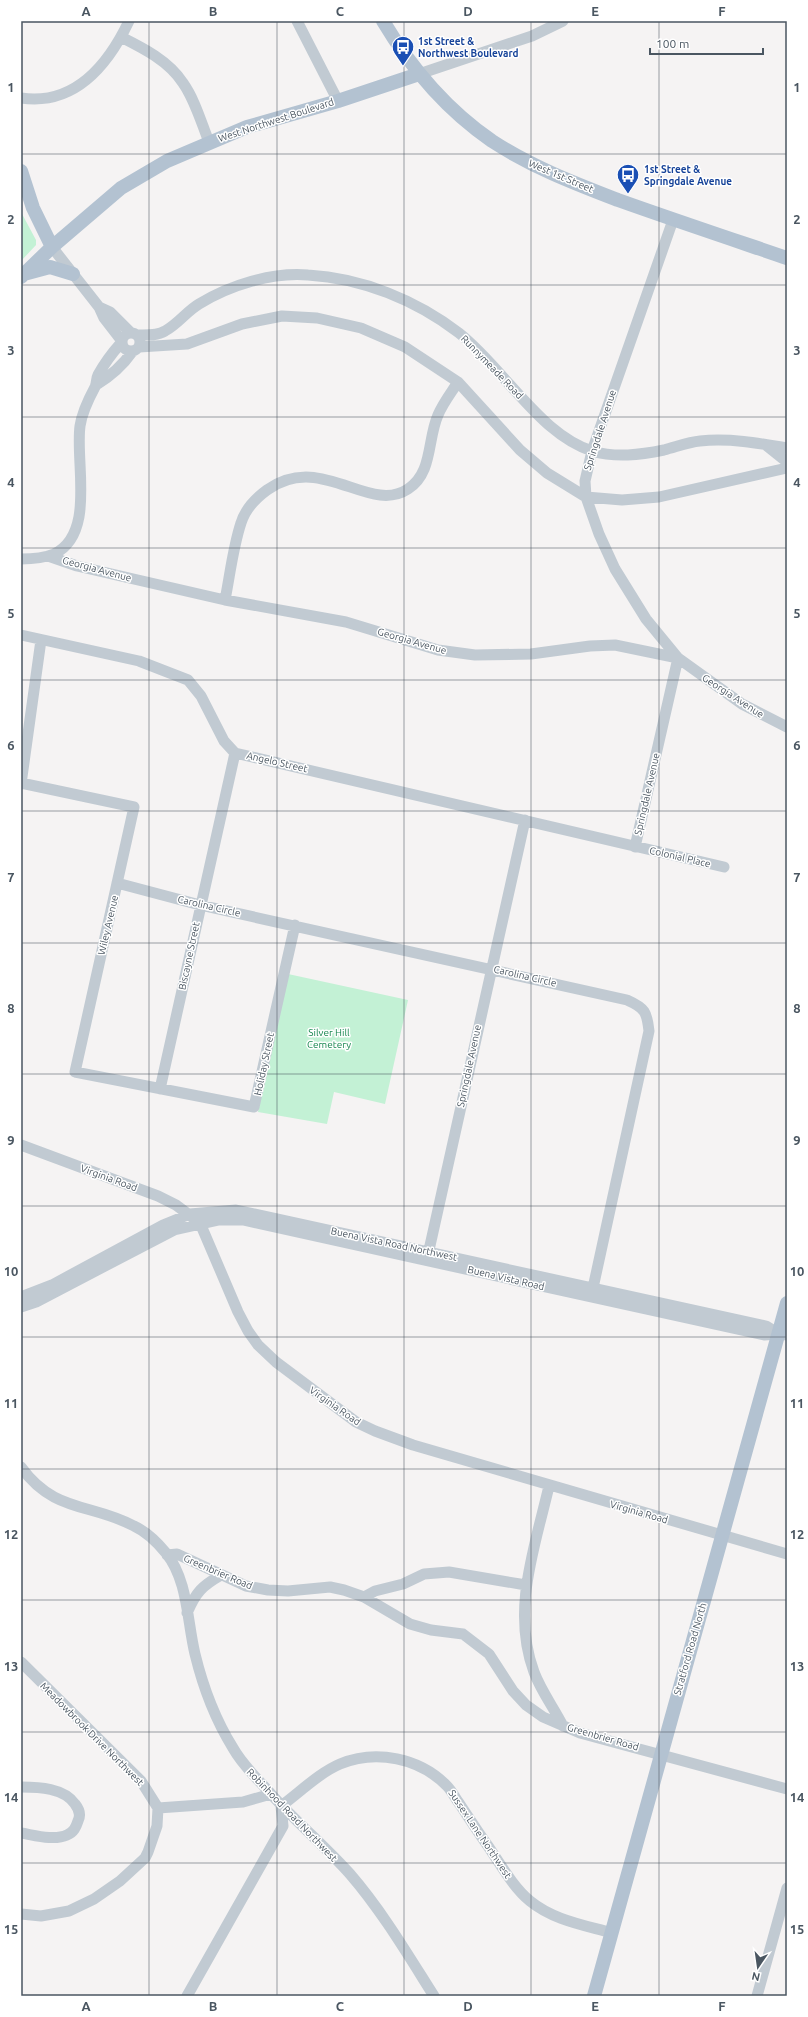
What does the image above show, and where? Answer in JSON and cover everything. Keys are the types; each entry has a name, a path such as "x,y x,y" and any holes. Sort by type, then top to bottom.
{"main road":[{"name":"West 1st Street","path":"383,21 399,48 419,74 469,123 491,140 545,171 673,220 787,258"},
{"name":"West Northwest Boulevard","path":"22,276 52,246 121,188 167,161 247,127 419,74"},
{"path":"21,171 33,208 52,246"},
{"path":"22,276 50,267 73,274"},
{"name":"Stratford Road North","path":"594,1996 722,1536 783,1335 787,1303"}],"street":[{"path":"21,98 34,100 50,99 74,89 102,64 121,37 129,21"},
{"path":"297,21 338,100"},
{"name":"West Northwest Boulevard","path":"419,74 532,36 563,21"},
{"path":"121,37 157,57 183,82 196,108 209,142"},
{"name":"Springdale Avenue","path":"428,1256 525,820 635,847 678,658 646,619 615,569 599,534 586,498 584,481 592,450 673,220"},
{"path":"52,246 99,307 104,318 126,350 187,344 206,338 228,328 265,318 288,316 317,318 341,322 380,336 423,357 458,382 520,450 547,473 586,498 622,500 659,497 787,468"},
{"name":"Runnymeade Road","path":"134,334 155,334 165,331 200,304 228,290 278,276 305,274 326,276 367,286 415,305 460,334 547,424 568,438 592,450 626,456 664,450 697,441 722,439 787,448"},
{"path":"96,385 104,381 126,360 140,342 134,334 110,312 99,307"},
{"path":"177,322 174,333 177,339 187,344"},
{"path":"21,559 48,556 59,551 68,542 78,521 80,504 80,426 87,402 96,385 97,376 125,335 134,334"},
{"path":"224,600 241,523 249,507 261,494 278,482 294,478 313,476 329,479 379,496 396,496 409,489 422,473 429,457 437,416 444,402 458,382"},
{"path":"763,444 787,462"},
{"name":"Georgia Avenue","path":"48,556 77,566 224,600 346,622 438,650 475,655 531,654 590,646 614,646 678,658 742,704 787,727"},
{"name":"Angelo Street","path":"21,635 139,661 188,680 201,696 224,741 235,752 525,820"},
{"path":"21,783 41,640"},
{"name":"Biscayne Street","path":"160,1089 235,752"},
{"name":"Wiley Avenue","path":"21,783 134,806 76,1072 160,1089"},
{"name":"Colonial Place","path":"635,847 724,867"},
{"name":"Carolina Circle","path":"118,883 200,905 491,968 627,1000 640,1006 648,1016 649,1031 644,1062 592,1292"},
{"name":"Holiday Street","path":"160,1089 254,1108 295,925"},
{"name":"Virginia Road","path":"21,1145 158,1196 190,1214 200,1223 238,1312 255,1340 276,1362 356,1422 395,1439 549,1486 787,1554"},
{"name":"Buena Vista Road Northwest","path":"21,1297 52,1285 163,1225 190,1214 220,1210 248,1212 428,1256"},
{"name":"Buena Vista Road","path":"200,1223 219,1220 243,1220 428,1256 592,1292 764,1335 783,1335"},
{"path":"21,1307 36,1302 174,1230 200,1223"},
{"name":"Robinhood Road Northwest","path":"21,1467 28,1477 44,1491 75,1507 97,1512 135,1526 151,1537 167,1555 178,1574 202,1682 218,1720 233,1748 246,1768 281,1806 350,1874 374,1904 434,1996"},
{"path":"549,1486 526,1585 523,1614 524,1634 528,1654 542,1689 563,1726"},
{"name":"Greenbrier Road","path":"167,1555 178,1554 246,1586 268,1590 288,1591 330,1587 364,1597 410,1624 431,1630 463,1634 489,1654 513,1691 526,1705 542,1717 580,1733 787,1789"},
{"path":"364,1597 375,1591 403,1584 424,1574 437,1572 449,1572 526,1585"},
{"path":"187,1613 195,1596 205,1585 222,1575"},
{"name":"Meadowbrook Drive Northwest","path":"21,1662 141,1781 158,1808"},
{"name":"Sussex Lane Northwest","path":"281,1806 323,1774 340,1764 363,1758 377,1757 408,1762 427,1771 447,1786 515,1885 529,1900 545,1912 560,1918 612,1933"},
{"path":"21,1787 36,1787 70,1796 78,1808 79,1818 75,1830 67,1835 57,1837 21,1833"},
{"path":"21,1914 41,1916 69,1911 94,1900 120,1881 145,1858 158,1826 158,1808 243,1802 271,1794"},
{"path":"187,1996 283,1826 281,1806"},
{"path":"757,1996 787,1888"}],"green space":[{"path":"21,212 36,240 36,245 21,261"},
{"name":"Silver Hill Cemetery","path":"288,974 408,1000 385,1104 334,1092 327,1124 258,1112"}],"place":[{"name":"1st Street & Northwest Boulevard","path":"403,66"},
{"name":"1st Street & Springdale Avenue","path":"628,194"}]}
